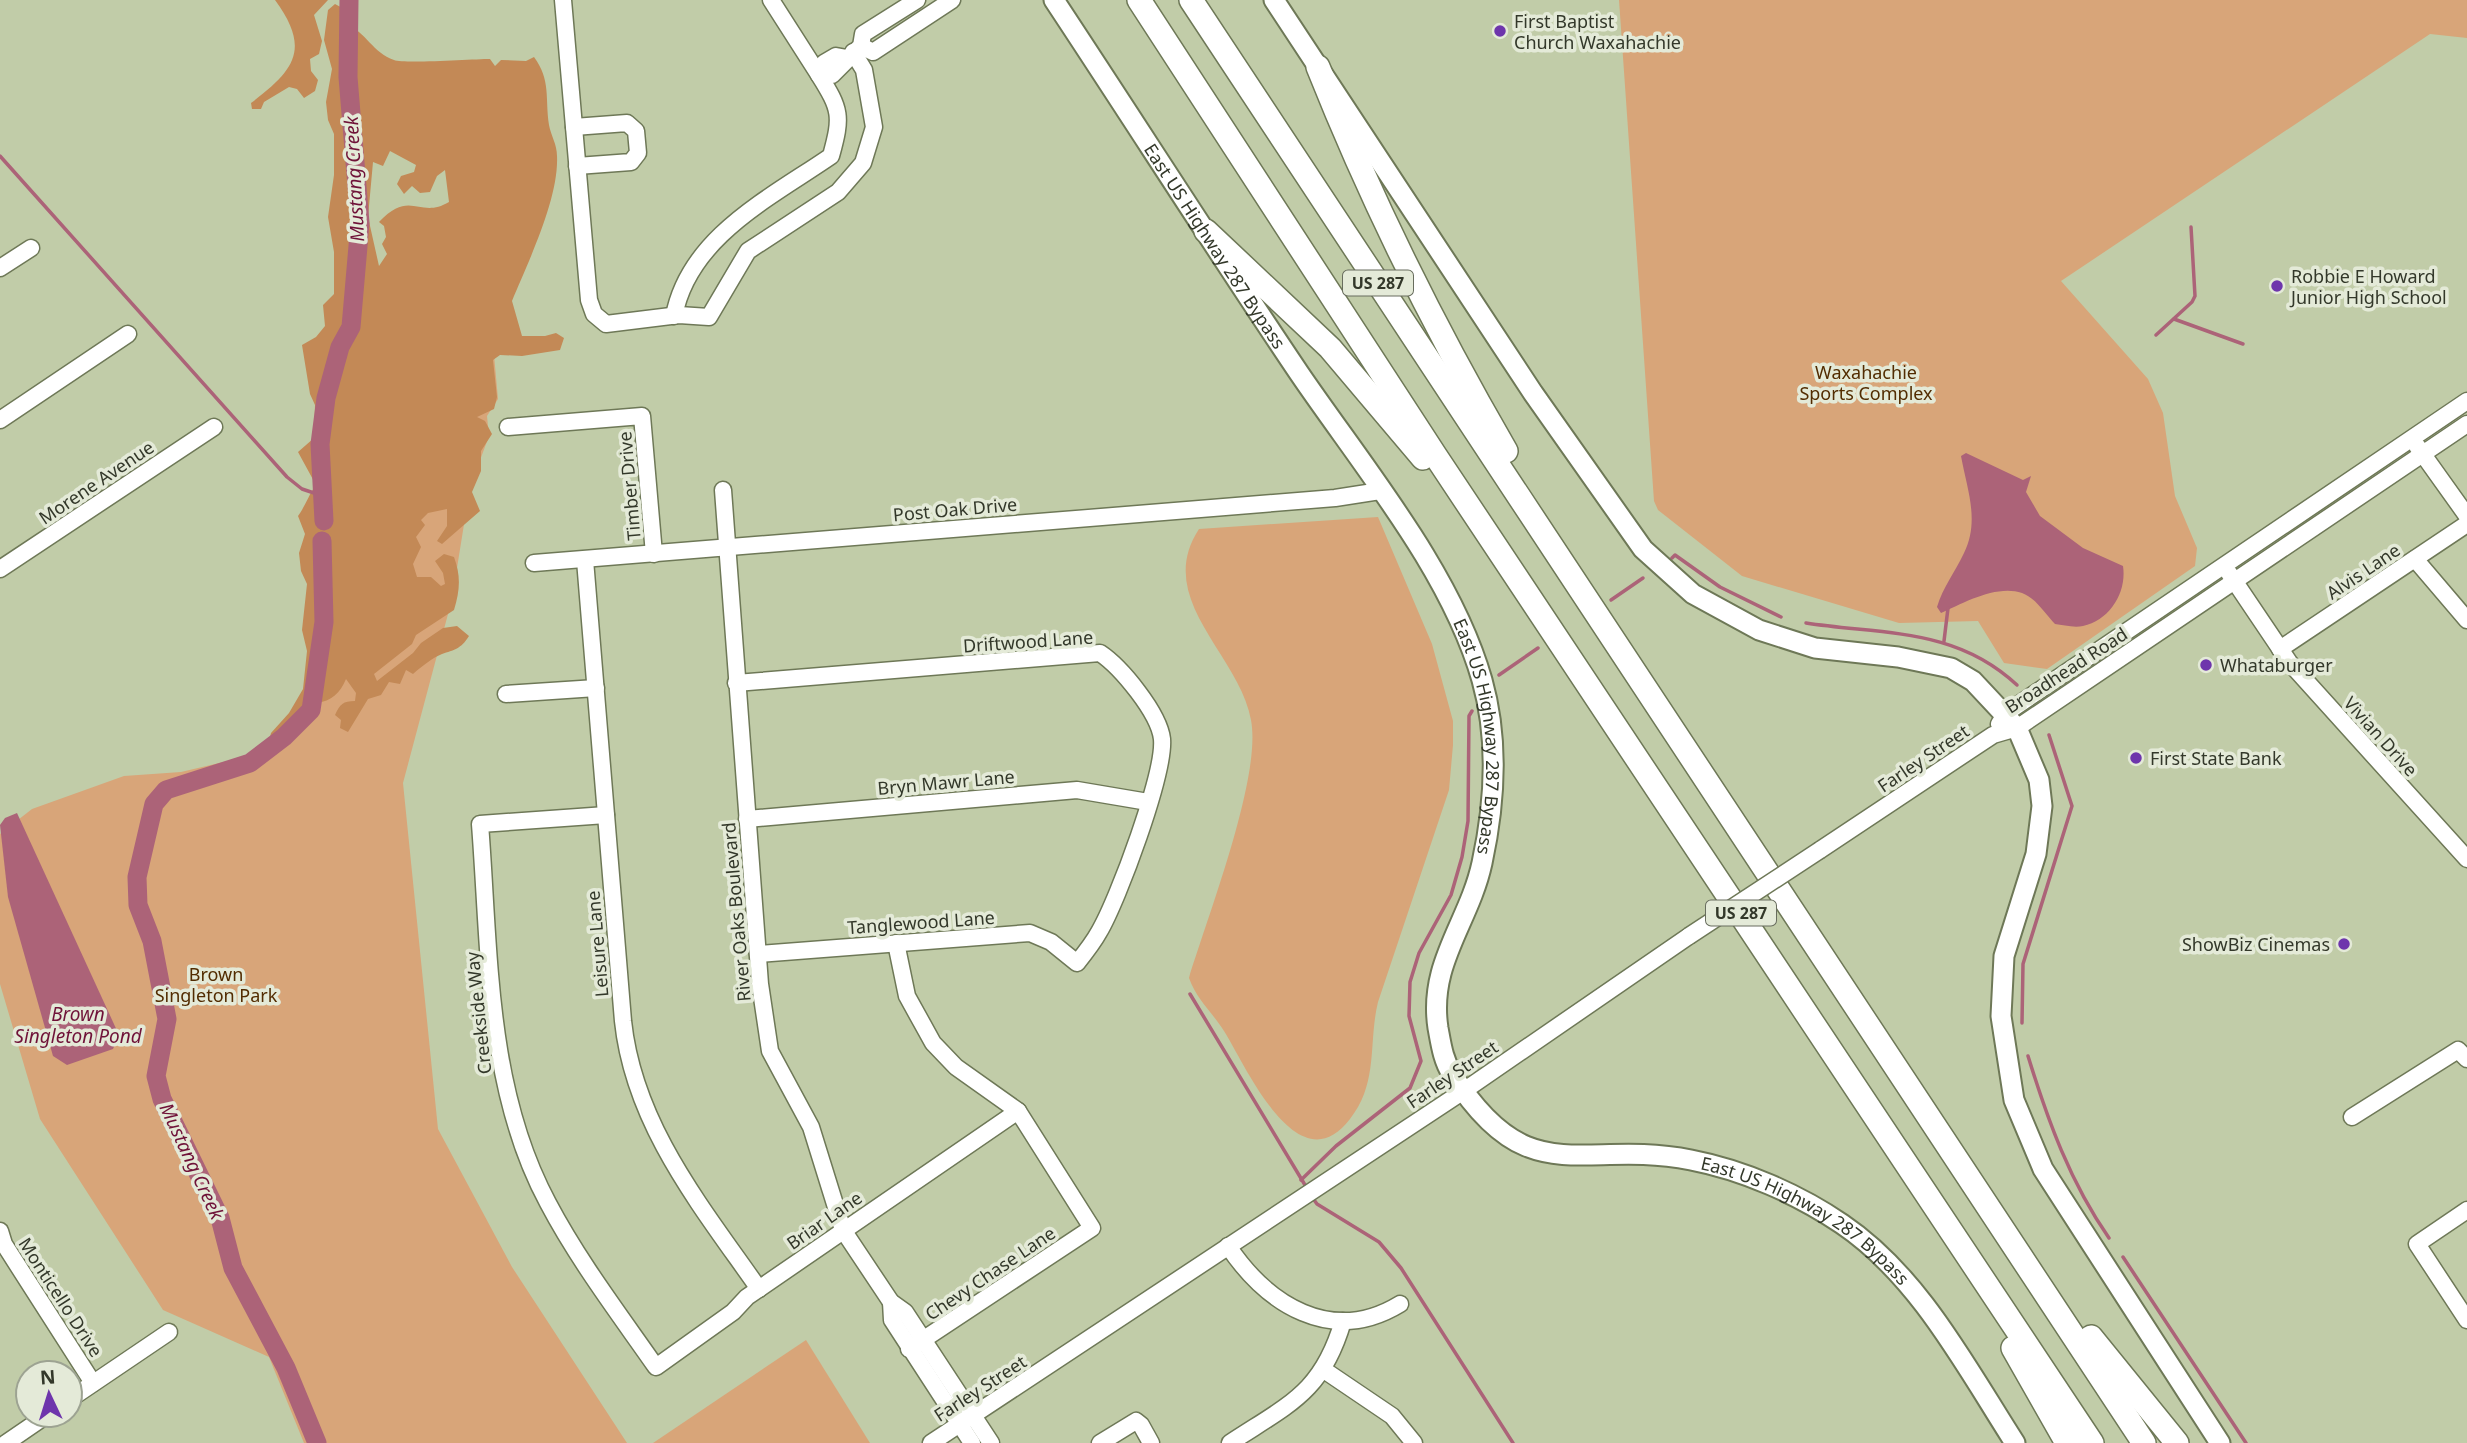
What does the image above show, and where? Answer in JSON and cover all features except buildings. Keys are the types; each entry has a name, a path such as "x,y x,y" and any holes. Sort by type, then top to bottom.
{"highway":[{"name":"US 287","path":"1139,0 2092,1443"},
{"name":"US 287","path":"1191,0 2144,1443"},
{"path":"1318,67 1365,180 1413,281 1556,538 1564,566"},
{"path":"1206,230 1330,348 1497,545"},
{"path":"1957,1158 1975,1172 2070,1310 2176,1443"},
{"path":"1985,1281 1990,1306 2000,1326 2067,1443"}],"main road":[{"name":"East US Highway 287 Bypass","path":"1054,0 1413,539 1453,606 1469,642 1488,708 1494,777 1482,866 1466,912 1440,967 1435,987 1441,1050 1450,1070 1491,1124 1530,1149 1559,1155 1692,1160 1766,1183 1843,1225 1871,1247 1907,1284 1937,1324 2015,1443"},
{"path":"1275,0 1533,393 1643,549 1693,594 1759,630 1815,648 1910,659 1951,668 1973,681 2012,720 2039,780 2042,806 2036,854 2004,956 2001,1016 2014,1100 2043,1168 2220,1443"}],"street":[{"path":"563,0 589,300 594,314 606,324 674,316 709,317 748,251 838,191 863,163 874,127 864,70 854,52"},
{"path":"674,316 678,295 696,263 721,232 831,156 838,129 837,104 821,74 771,0"},
{"path":"821,74 832,75 843,68 863,34 917,0"},
{"path":"854,52 873,52 952,0"},
{"path":"574,127 627,123 636,131 638,153 631,162 578,166"},
{"path":"0,268 31,248"},
{"path":"0,420 128,334"},
{"name":"Broadhead Road","path":"1993,735 2224,565 2467,401"},
{"name":"Timber Drive","path":"508,427 642,416 654,554"},
{"name":"Broadhead Road","path":"2012,720 2234,581 2467,424"},
{"name":"Morene Avenue","path":"0,569 214,427"},
{"path":"2412,438 2467,516"},
{"name":"River Oaks Boulevard","path":"723,490 729,547 729,607 758,954 770,1051 811,1128 843,1230 891,1302 905,1312 924,1340 965,1421 972,1443"},
{"name":"Post Oak Drive","path":"534,564 1335,498 1380,491"},
{"name":"Alvis Lane","path":"2280,649 2467,524"},
{"path":"2415,559 2467,620"},
{"name":"Leisure Lane","path":"585,560 622,1021 631,1069 653,1129 670,1159 759,1289"},
{"name":"Vivian Drive","path":"2224,565 2280,649 2467,859"},
{"name":"Driftwood Lane","path":"736,682 1100,653 1124,673 1160,730 1160,762 1133,852 1100,932 1077,963"},
{"path":"506,694 596,688"},
{"name":"Farley Street","path":"931,1443 1465,1090 1689,936 1993,735"},
{"name":"Bryn Mawr Lane","path":"747,819 1077,790 1148,802"},
{"name":"Creekside Way","path":"606,815 480,824 498,1050 511,1108 548,1203 656,1367"},
{"name":"Tanglewood Lane","path":"758,954 1030,933 1051,942 1077,963"},
{"path":"896,943 907,996 933,1042 956,1067 1018,1111"},
{"path":"2352,1117 2458,1050 2467,1059"},
{"name":"Briar Lane","path":"656,1367 713,1327 759,1289 1018,1111"},
{"name":"Chevy Chase Lane","path":"909,1349 1092,1228 1018,1111"},
{"path":"2467,1210 2417,1244 2467,1320"},
{"name":"Monticello Drive","path":"0,1231 14,1260 93,1383"},
{"path":"1228,1246 1253,1280 1272,1297 1292,1309 1343,1321 1370,1316 1400,1304"},
{"path":"0,1270 14,1260"},
{"name":"River Oaks Boulevard","path":"891,1302 892,1320 909,1349 965,1421 991,1443"},
{"path":"1230,1443 1298,1398 1324,1370 1343,1321"},
{"path":"84,1389 169,1332"},
{"path":"1324,1370 1392,1416 1414,1443"},
{"path":"1100,1443 1136,1421 1142,1425 1151,1443"},
{"path":"6,1443 26,1429"}],"green space":[{"name":"Waxahachie Sports Complex","path":"1619,0 2467,0 2467,38 2430,34 2061,281 2148,379 2163,413 2175,496 2197,548 2195,566 2047,669 2004,663 1978,621 1899,623 1742,576 1658,510 1654,501"},
{"name":"Brown Singleton Park","path":"493,344 498,399 487,416 489,436 470,487 452,599 403,783 438,1129 512,1267 627,1443 304,1443 269,1357 163,1310 40,1119 0,984 0,834 32,809 124,776 181,772 283,748 318,708 329,628"},
{"path":"1378,517 1432,644 1453,721 1449,790 1378,1002 1365,1091 1350,1119 1331,1136 1311,1139 1293,1130 1276,1114 1224,1031 1196,993 1189,978 1231,848 1241,811 1252,745 1251,720 1244,696 1192,603 1186,579 1188,555 1199,529"},
{"path":"806,1340 870,1443 653,1443"}],"shaded area":[{"path":"275,0 328,0 314,15 322,41 319,54 310,59 311,71 318,80 315,91 304,98 297,89 289,87 264,102 261,109 252,109 251,103 278,80 293,58 293,32"},
{"path":"335,4 346,10 346,24 359,32 380,53 394,60 490,59 495,66 501,60 526,61 534,57 545,82 549,125 557,152 556,173 548,210 512,301 522,336 556,333 564,338 560,350 522,356 500,355 493,360 497,397 494,409 477,417 485,421 492,434 481,451 481,471 472,492 480,511 442,544 437,541 447,526 447,509 428,513 421,520 425,525 416,537 421,547 413,564 417,577 431,577 441,586 445,584 443,573 435,561 444,554 454,557 459,583 454,610 416,635 412,644 374,674 377,681 443,628 457,626 469,636 463,644 431,660 413,674 406,670 400,684 389,682 381,695 368,699 348,732 340,728 341,720 335,715 342,704 355,701 356,693 346,679 335,696 316,703 306,719 275,747 269,741 271,733 289,713 303,689 307,651 302,630 307,584 301,571 299,553 305,534 298,516 316,485 298,452 314,438 315,405 310,394 302,345 316,337 325,326 323,305 334,294 334,252 328,217 334,175 334,134 328,120 326,102 332,69 324,40 328,10","holes":["390,151 416,165 414,172 401,176 397,184 404,194 412,186 420,193 430,192 437,176 445,170 449,202 430,208 407,205 399,207 379,222 384,226 386,237 382,244 387,254 379,266 368,217 373,162 383,166"]}],"water":[{"path":"1966,453 2023,480 2031,476 2026,492 2040,516 2083,548 2123,566 2124,576 2119,595 2115,604 2101,618 2080,627 2055,624 2032,599 2012,591 1980,596 1941,613 1937,607 1964,553 1971,529 1971,505 1961,456"},
{"name":"Brown Singleton Pond","path":"17,813 119,1035 113,1049 67,1065 53,1056 8,897 0,825 5,818"}],"waterway":[{"name":"Mustang Creek","path":"324,521 320,444 326,398 340,347 351,327 360,223 348,77 349,0"},
{"path":"0,156 287,477 302,489 323,496"},
{"path":"2156,335 2192,302 2195,296 2191,227"},
{"path":"2174,319 2243,344"},
{"name":"Mustang Creek","path":"317,1443 286,1368 233,1268 220,1218 162,1099 156,1076 167,1019 152,941 138,905 137,877 154,804 166,790 250,763 284,737 311,710 324,622 322,541"},
{"path":"1672,558 1675,555 1720,587 1781,617"},
{"path":"1611,600 1643,578"},
{"path":"1944,641 1948,608"},
{"path":"1806,623 1890,633 1943,643 1993,666 2017,685"},
{"path":"1499,675 1538,648"},
{"path":"1301,1180 1336,1146 1410,1088 1421,1061 1409,1016 1410,982 1419,953 1451,895 1462,857 1468,821 1469,716 1472,711"},
{"path":"2022,1023 2023,964 2072,806 2049,735"},
{"path":"1190,994 1308,1190"},
{"path":"2028,1056 2061,1150 2083,1195 2109,1238"},
{"path":"1312,1197 1317,1204 1379,1242 1401,1268 1513,1443"},
{"path":"2123,1257 2246,1443"}],"place":[{"name":"First Baptist Church Waxahachie","path":"1500,31"},
{"name":"Robbie E Howard Junior High School","path":"2277,286"},
{"name":"Whataburger","path":"2206,665"},
{"name":"First State Bank","path":"2136,758"},
{"name":"ShowBiz Cinemas","path":"2344,944"}]}
